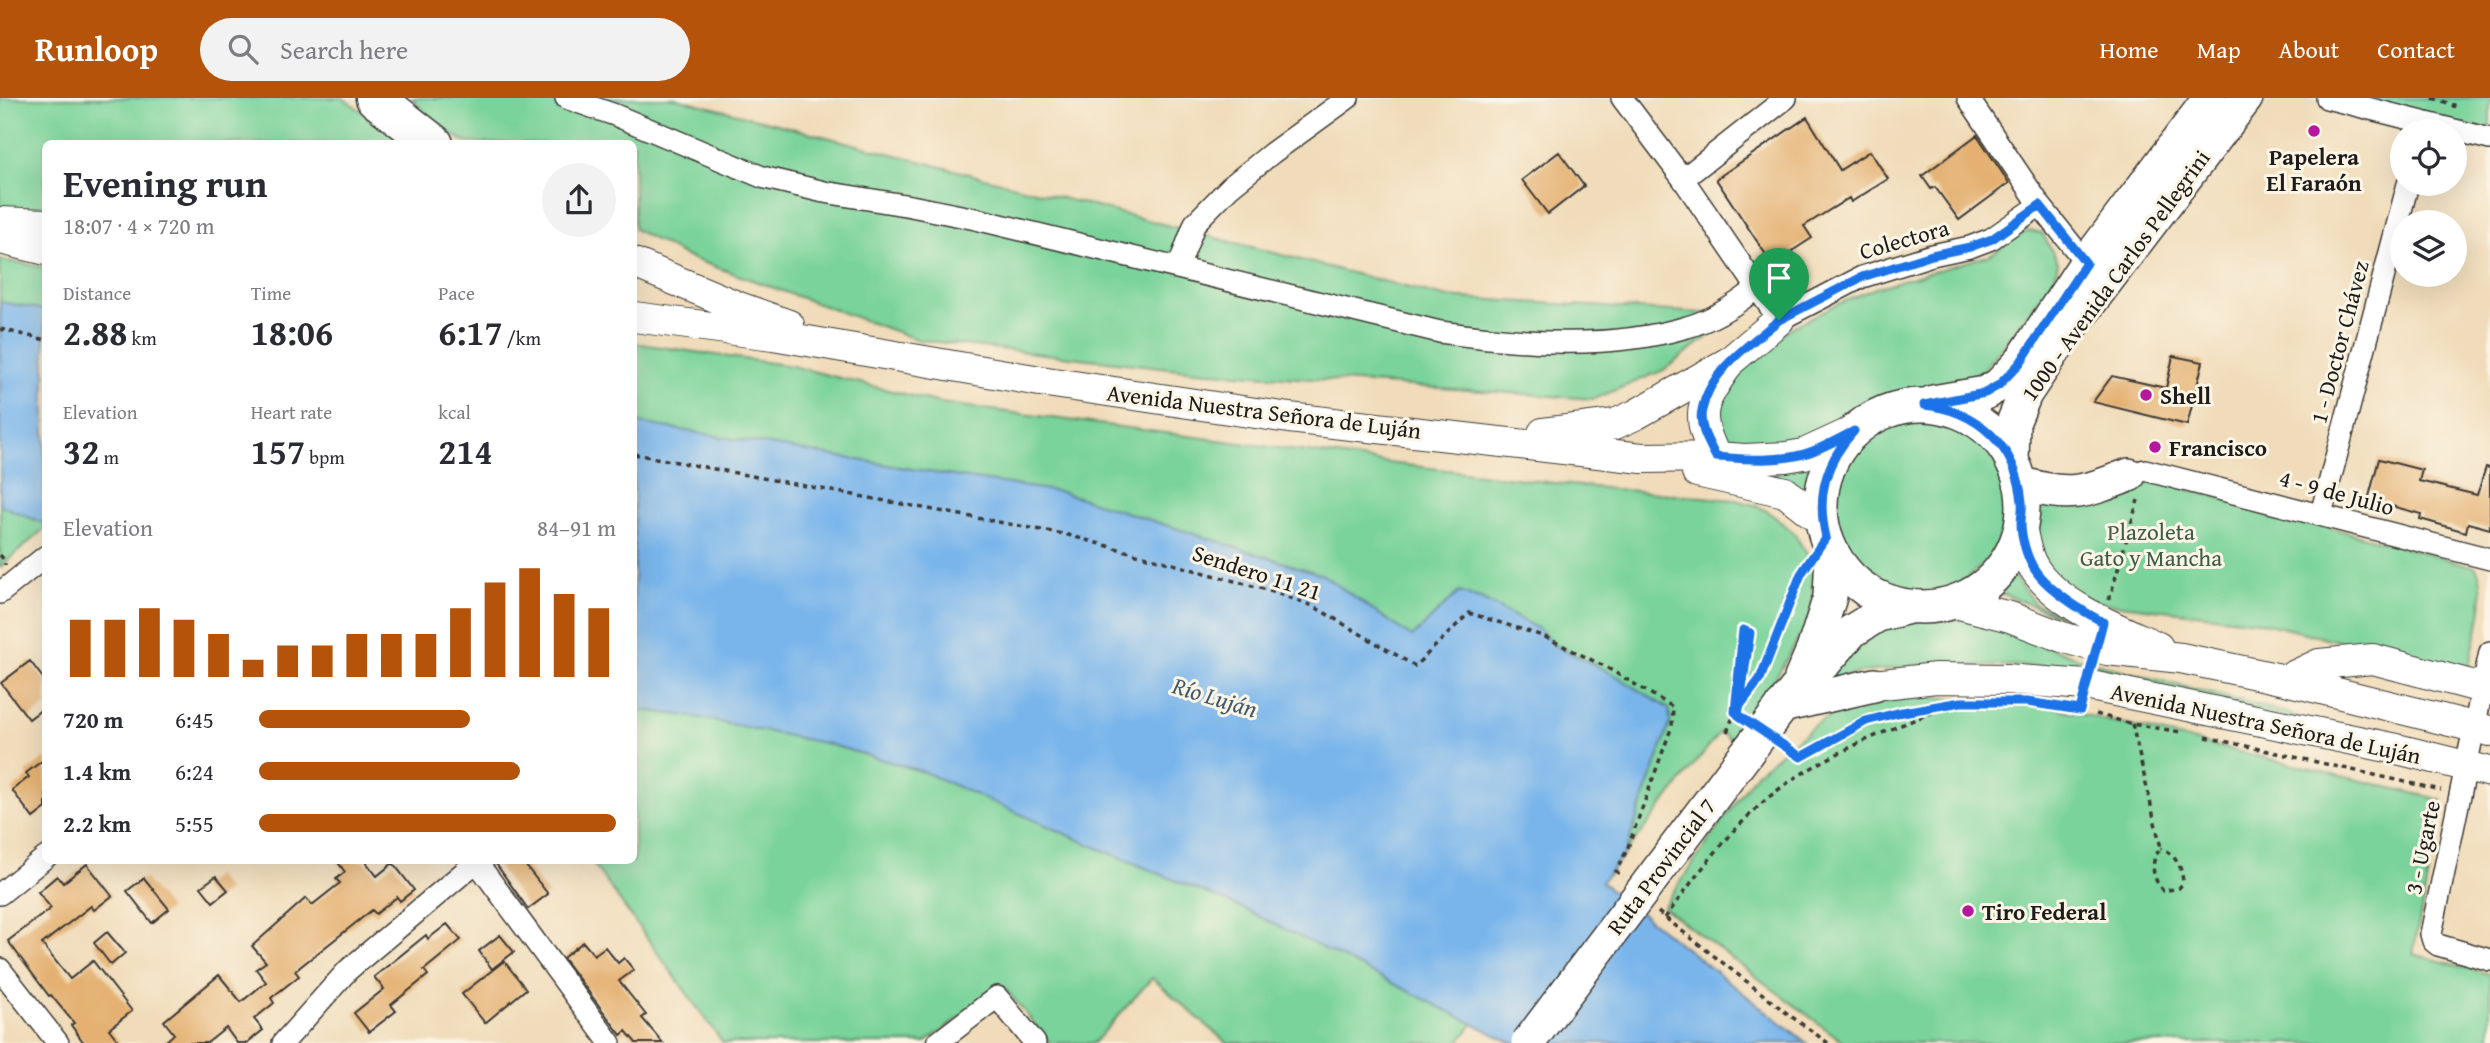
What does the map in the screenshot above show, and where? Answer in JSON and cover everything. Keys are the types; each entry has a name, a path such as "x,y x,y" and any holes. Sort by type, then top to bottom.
{"highway":[{"path":"374,98 430,140"}],"main road":[{"name":"1000 - Avenida Carlos Pellegrini","path":"1924,405 1985,393 1999,385 2020,363 2086,263 2210,98"},
{"name":"1000 - Avenida Carlos Pellegrini","path":"2016,473 2012,423 2025,394 2062,339 2246,98"},
{"path":"0,222 42,224"},
{"path":"0,239 42,249"},
{"name":"Avenida Nuestra Señora de Luján","path":"637,264 739,307 886,354"},
{"name":"Avenida Nuestra Señora de Luján","path":"637,317 773,335 1040,381 1289,418 1642,458 1785,492 1827,537"},
{"path":"1452,435 1548,433 1615,424 1729,362 1779,320"},
{"path":"1716,457 1704,434 1701,412 1710,390 1729,362"},
{"path":"1924,405 1955,410 1982,425 2004,448 2016,473 2023,505 2021,526 2009,557 1999,571 1973,593 1951,602 1926,608 1909,607 1890,602 1864,589 1843,569 1827,537 1822,496 1827,472 1838,450 1854,431 1887,411 1924,405"},
{"name":"Avenida Nuestra Señora de Luján","path":"1642,458 1745,459 1795,456 1819,449 1854,431"},
{"path":"2016,473 2061,494 2090,489 2137,473"},
{"name":"Avenida Nuestra Señora de Luján","path":"2021,526 2032,566 2043,580 2087,614 2181,657"},
{"name":"Ruta Provincial 7","path":"1789,698 1813,650 1830,597 1827,537"},
{"name":"Avenida Nuestra Señora de Luján","path":"1951,602 2010,617 2062,637 2107,650 2181,657 2483,729"},
{"name":"Ruta Provincial 7","path":"1528,1043 1736,744 1789,698 1852,631 1878,615 1909,607"},
{"name":"Avenida Nuestra Señora de Luján","path":"2285,680 2319,664 2374,659 2487,689"},
{"name":"Avenida Nuestra Señora de Luján","path":"1874,685 1936,678 2006,679 2085,685 2313,731 2478,769"},
{"path":"2285,680 2359,719 2397,749"},
{"path":"1789,698 1874,685"},
{"path":"2313,731 2359,719 2410,712"}],"street":[{"path":"566,98 619,107 762,177 824,192 976,219 1440,332 1499,341 1562,343 1626,338 1688,327 1736,305 1757,288"},
{"path":"1178,268 1195,223 1230,187 1348,98"},
{"path":"1622,98 1683,179 1779,320"},
{"path":"1683,179 1786,98"},
{"path":"1968,98 2040,205 2086,263"},
{"path":"2327,98 2397,119"},
{"path":"2467,135 2490,139"},
{"name":"1 - Doctor Chávez","path":"2321,514 2405,196"},
{"name":"Colectora","path":"1779,320 1862,277 1992,239 2040,205"},
{"name":"4 - 9 de Julio","path":"2137,473 2321,514 2490,559"},
{"path":"0,593 42,559"},
{"name":"3 - Ugarte","path":"2490,652 2478,769 2431,928 2431,937 2438,945 2490,960"},
{"path":"0,894 42,860"},
{"path":"283,1043 348,970 472,864"},
{"path":"478,864 610,1043"},
{"path":"0,969 58,1043"},
{"path":"937,1043 997,997 1035,1043"}],"path":[{"path":"0,329 42,339"},
{"name":"Sendero 11 21","path":"637,455 1068,535 1267,590 1314,606 1415,666 1469,613 1543,636 1604,666 1672,707 1672,726 1627,850 1616,871 1626,880"},
{"path":"2103,622 2137,473"},
{"path":"1735,712 1760,679 1801,574 1827,537"},
{"path":"1665,918 1708,859 1762,803 1806,771 1899,725 1961,702 1866,721 1801,757 1738,715 1750,633 1743,630 1735,712 1736,744"},
{"path":"2085,685 2080,710 2132,724 2186,733"},
{"path":"2132,724 2161,848 2174,856 2183,875 2183,883 2171,891 2164,891 2154,872 2153,863 2161,848"},
{"path":"2200,736 2445,791 2478,769"},
{"path":"1655,909 1828,1043"}],"green space":[{"path":"0,98 343,98 403,140 42,140 42,217 0,213"},
{"path":"412,98 676,98 1444,297 1736,315 1664,370 1594,399 1196,371 919,340 685,256 637,231 637,140 462,140 435,126"},
{"path":"2348,98 2490,98 2490,136 2467,130 2467,119 2426,119"},
{"path":"2029,231 2042,233 2058,262 2055,279 1983,370 1970,378 1943,387 1902,392 1875,399 1822,435 1806,442 1725,447 1708,405 1717,389 1790,328 1875,288 1987,256"},
{"path":"0,260 42,267 42,362 0,347"},
{"path":"637,343 792,366 940,403 1397,464 1571,485 1735,500 1758,506 1793,532 1812,562 1812,608 1806,626 1774,681 1731,740 1720,732 1608,875 1533,798 637,567"},
{"path":"1917,415 1951,422 1980,441 1999,470 2006,504 1999,538 1980,567 1951,586 1917,593 1883,586 1854,567 1835,538 1828,504 1835,470 1854,441 1883,422"},
{"path":"0,462 42,478 42,531 0,567"},
{"path":"1811,465 1808,490 1770,472"},
{"name":"Plazoleta Gato y Mancha","path":"2151,479 2476,567 2482,589 2482,602 2469,666 2458,670 2255,621 2095,602 2054,581 2029,526 2029,494"},
{"path":"2010,571 2034,603 2098,631 1992,590"},
{"path":"1962,619 1998,628 2085,660 2287,713 2315,725 2102,673 2032,666 1920,665 1858,673 1814,685 1888,621"},
{"path":"637,686 810,712 1509,980 1458,1043 1227,1043 1152,978 1094,1043 1050,1043 1003,986 925,1043 723,1043 593,864 637,864"},
{"path":"1912,697 2022,700 2442,800 2413,954 2490,974 2490,1043 1845,1043 1663,907 1756,773 1817,723 1850,707"}],"water":[{"path":"0,302 42,309 42,523 0,505"},
{"name":"Río Luján","path":"637,423 1062,492 1323,575 1412,637 1459,592 1483,600 1539,629 1554,645 1615,675 1669,709 1670,723 1625,853 1601,882 1807,1043 1512,1043 1244,909 924,772 828,744 695,717 637,709"}],"building":[{"path":"1807,117 1840,170 1870,151 1888,179 1851,202 1849,198 1804,226 1812,238 1792,251 1794,255 1774,267 1716,179"},
{"path":"1977,135 2009,183 1959,220 1935,187 1931,189 1922,176"},
{"path":"1559,152 1584,186 1548,214 1522,180"},
{"name":"Shell","path":"2173,356 2203,362 2187,425 2093,402 2112,376 2166,388"},
{"path":"2379,459 2422,470 2419,481 2477,495 2486,467 2490,468 2490,529 2468,523 2466,532 2420,519 2421,514 2388,505 2387,510 2367,504"},
{"path":"30,661 42,677 42,709 29,719 1,683"},
{"path":"42,761 42,811 33,818 12,790 29,777 26,773"},
{"path":"87,864 112,896 94,910 91,906 42,944 70,979 93,961 132,1011 109,1029 120,1043 84,1043 71,1025 74,1023 51,995 49,996 8,941 51,908 38,892 57,876 63,883"},
{"path":"339,864 367,864 377,876 394,864 414,890 400,901 397,897 376,914 372,910 295,971 299,976 271,998 274,1003 254,1019 263,1030 247,1043 237,1043 226,1028 207,1043 164,1043 174,1034 164,1021 219,975 241,1002 266,982 256,969 266,962 252,946 306,898 312,905 340,883 336,879 345,872"},
{"path":"496,864 524,864 548,894 528,909"},
{"path":"216,876 228,890 213,902 201,887"},
{"path":"144,878 169,909 152,923 127,891"},
{"path":"447,924 461,940 424,970 428,975 391,1005 396,1011 369,1032 354,1013 384,989 374,977 426,935 428,939"},
{"path":"107,932 125,953 111,965 94,943"},
{"path":"500,935 514,952 492,969 479,951"},
{"path":"583,942 594,955 605,947 618,963 624,958 634,970 619,981 646,1015 642,1018 663,1043 636,1043 626,1031 621,1035 563,958"},
{"path":"504,961 526,989 485,1023 462,994"}],"place":[{"name":"Papelera El Faraón","path":"2314,131"},
{"name":"Shell","path":"2146,395"},
{"name":"Francisco","path":"2155,447"},
{"name":"Tiro Federal","path":"1968,911"}],"route":[{"path":"1779,320 1729,362 1710,390 1701,412 1704,434 1716,457 1745,459 1804,454 1854,431 1843,443 1827,472 1821,504 1826,537 1801,574 1760,679 1735,712 1743,630 1750,633 1738,715 1801,757 1866,721 1884,715 1961,702 2027,702 2080,710 2103,622 2087,614 2043,580 2032,566 2021,526 2023,505 2020,483 2004,448 1982,425 1969,417 1955,410 1924,405 1985,393 1999,385 2020,363 2086,263 2040,205 1992,239 1862,277 1779,320"}]}
